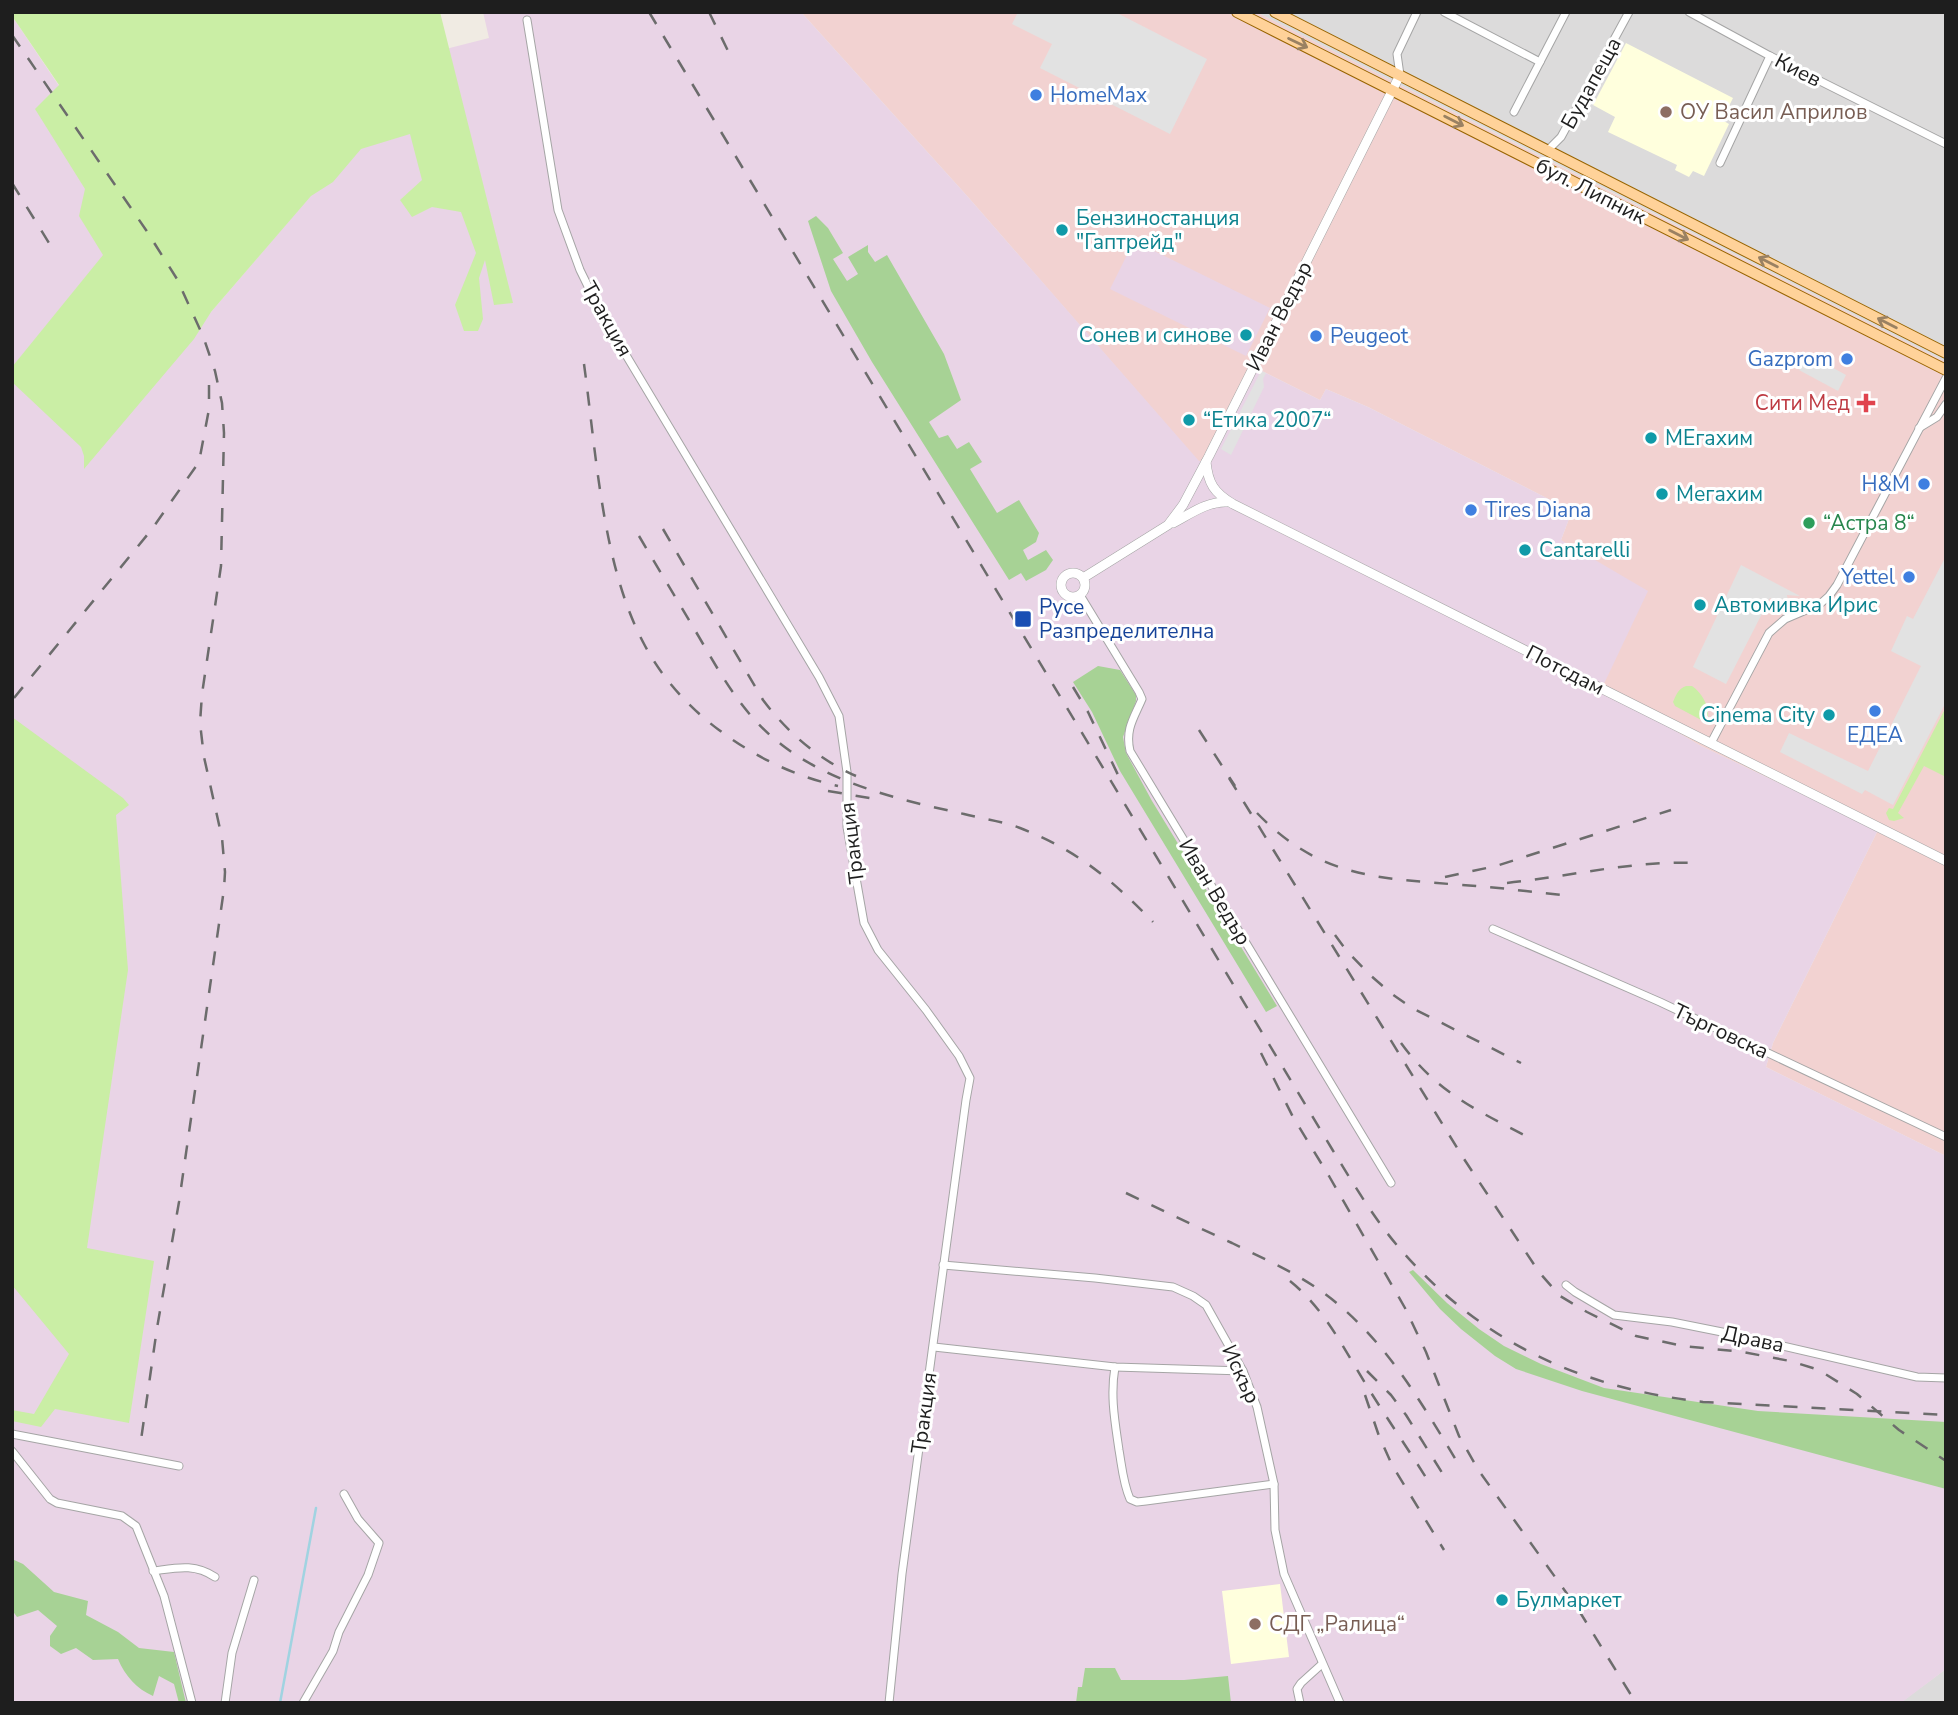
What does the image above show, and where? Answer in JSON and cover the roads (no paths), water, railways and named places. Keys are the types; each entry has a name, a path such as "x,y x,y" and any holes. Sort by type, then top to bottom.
{"main road":[{"name":"бул. Липник","path":"1237,12 1946,370"},
{"name":"бул. Липник","path":"1275,12 1946,353"}],"street":[{"path":"1400,75 1397,54 1417,12"},
{"path":"1444,12 1540,62"},
{"path":"1514,112 1566,12"},
{"name":"Будапеща","path":"1548,150 1561,137 1629,12"},
{"name":"Киев","path":"1689,12 1946,144"},
{"name":"Тракция","path":"527,20 558,210 580,270 602,315 819,677 839,716 847,772 847,827 864,923 878,950 926,1010 959,1056 970,1078 902,1574 889,1703"},
{"path":"1720,163 1770,55"},
{"name":"Иван Ведър","path":"1083,578 1168,525 1183,505 1400,75"},
{"path":"1711,743 1769,633 1785,619 1819,604 1837,585 1946,378"},
{"path":"1918,429 1937,417 1946,404"},
{"name":"Потсдам","path":"1206,461 1211,485 1217,493 1233,504 1946,861"},
{"path":"1168,525 1215,502 1233,504"},
{"path":"1073,573 1081,575 1086,586 1080,595 1068,596 1063,590 1062,583 1066,576 1073,573"},
{"name":"Иван Ведър","path":"1080,595 1142,699 1127,738 1130,751 1391,1183"},
{"name":"Търговска","path":"1493,929 1660,1002 1946,1137"},
{"name":"Искър","path":"943,1265 1173,1287 1206,1305 1243,1371 1257,1407 1273,1484 1275,1530 1284,1574 1340,1703"},
{"name":"Драва","path":"1566,1284 1614,1315 1716,1331 1917,1377 1946,1378"},
{"path":"934,1347 1115,1367 1243,1371"},
{"path":"1115,1367 1112,1406 1125,1485 1130,1499 1137,1502 1273,1484"},
{"path":"12,1434 179,1466"},
{"path":"12,1451 50,1499 57,1503 122,1516 136,1526 164,1596 192,1703"},
{"path":"303,1703 333,1651 379,1543 358,1519 344,1493"},
{"path":"153,1571 185,1567 203,1569 215,1577"},
{"path":"225,1703 232,1653 254,1580"},
{"path":"1300,1703 1297,1689 1322,1664"}],"waterway":[{"path":"280,1703 316,1508"}],"railway":[{"path":"649,12 1332,1149 1373,1213 1401,1250 1432,1283 1465,1311 1500,1335 1537,1356 1616,1385 1703,1402 1946,1415"},
{"path":"709,12 731,57"},
{"path":"12,35 177,279 203,336 222,403 224,433 221,566 200,723 204,757 222,838 224,889 179,1202 141,1440"},
{"path":"12,183 49,243"},
{"path":"584,364 609,543 629,611 650,655 686,701 733,740 791,771 838,786"},
{"path":"14,698 152,529 199,462 209,409 209,374"},
{"path":"663,529 763,700 805,744 829,762 856,776"},
{"path":"639,536 735,695 756,721 782,745 802,759 846,781 916,803 1020,828 1059,846 1092,867 1123,892 1153,922"},
{"path":"1073,687 1119,777"},
{"path":"1199,730 1235,786"},
{"path":"1229,778 1464,1159 1539,1272 1560,1296 1636,1336 1683,1346 1743,1352 1819,1370 1857,1394 1899,1430 1946,1461"},
{"path":"828,791 881,800"},
{"path":"1445,877 1496,866 1671,810"},
{"path":"1257,813 1304,851 1351,871 1403,880 1573,896"},
{"path":"1507,883 1627,866 1700,863"},
{"path":"1335,935 1370,975 1412,1008 1521,1063"},
{"path":"1401,1043 1414,1060 1442,1086 1472,1107 1524,1135"},
{"path":"1261,1053 1293,1117 1405,1308 1426,1352 1459,1436 1479,1471 1578,1609 1636,1703"},
{"path":"1126,1193 1292,1273 1314,1286 1347,1312 1402,1375 1462,1470"},
{"path":"1290,1281 1303,1292 1325,1319 1432,1487"},
{"path":"1367,1371 1406,1415 1446,1479"},
{"path":"1365,1395 1392,1465 1444,1550"}],"place":[{"name":"HomeMax","path":"1036,95"},
{"name":"ОУ Васил Априлов","path":"1666,112"},
{"name":"Бензиностанция \"Гаптрейд\"","path":"1062,230"},
{"name":"Сонев и синове","path":"1246,335"},
{"name":"Peugeot","path":"1316,336"},
{"name":"Gazprom","path":"1847,359"},
{"name":"Сити Мед","path":"1866,403"},
{"name":"“Етика 2007“","path":"1189,420"},
{"name":"МЕгахим","path":"1651,438"},
{"name":"H&M","path":"1924,484"},
{"name":"Мегахим","path":"1662,494"},
{"name":"Tires Diana","path":"1471,510"},
{"name":"“Астра 8“","path":"1809,523"},
{"name":"Cantarelli","path":"1525,550"},
{"name":"Yettel","path":"1909,577"},
{"name":"Автомивка Ирис","path":"1700,605"},
{"name":"Русе Разпределителна","path":"1023,619"},
{"name":"ЕДЕА","path":"1875,711"},
{"name":"Cinema City","path":"1829,715"},
{"name":"Булмаркет","path":"1502,1600"},
{"name":"СДГ „Ралица“","path":"1255,1624"}]}
